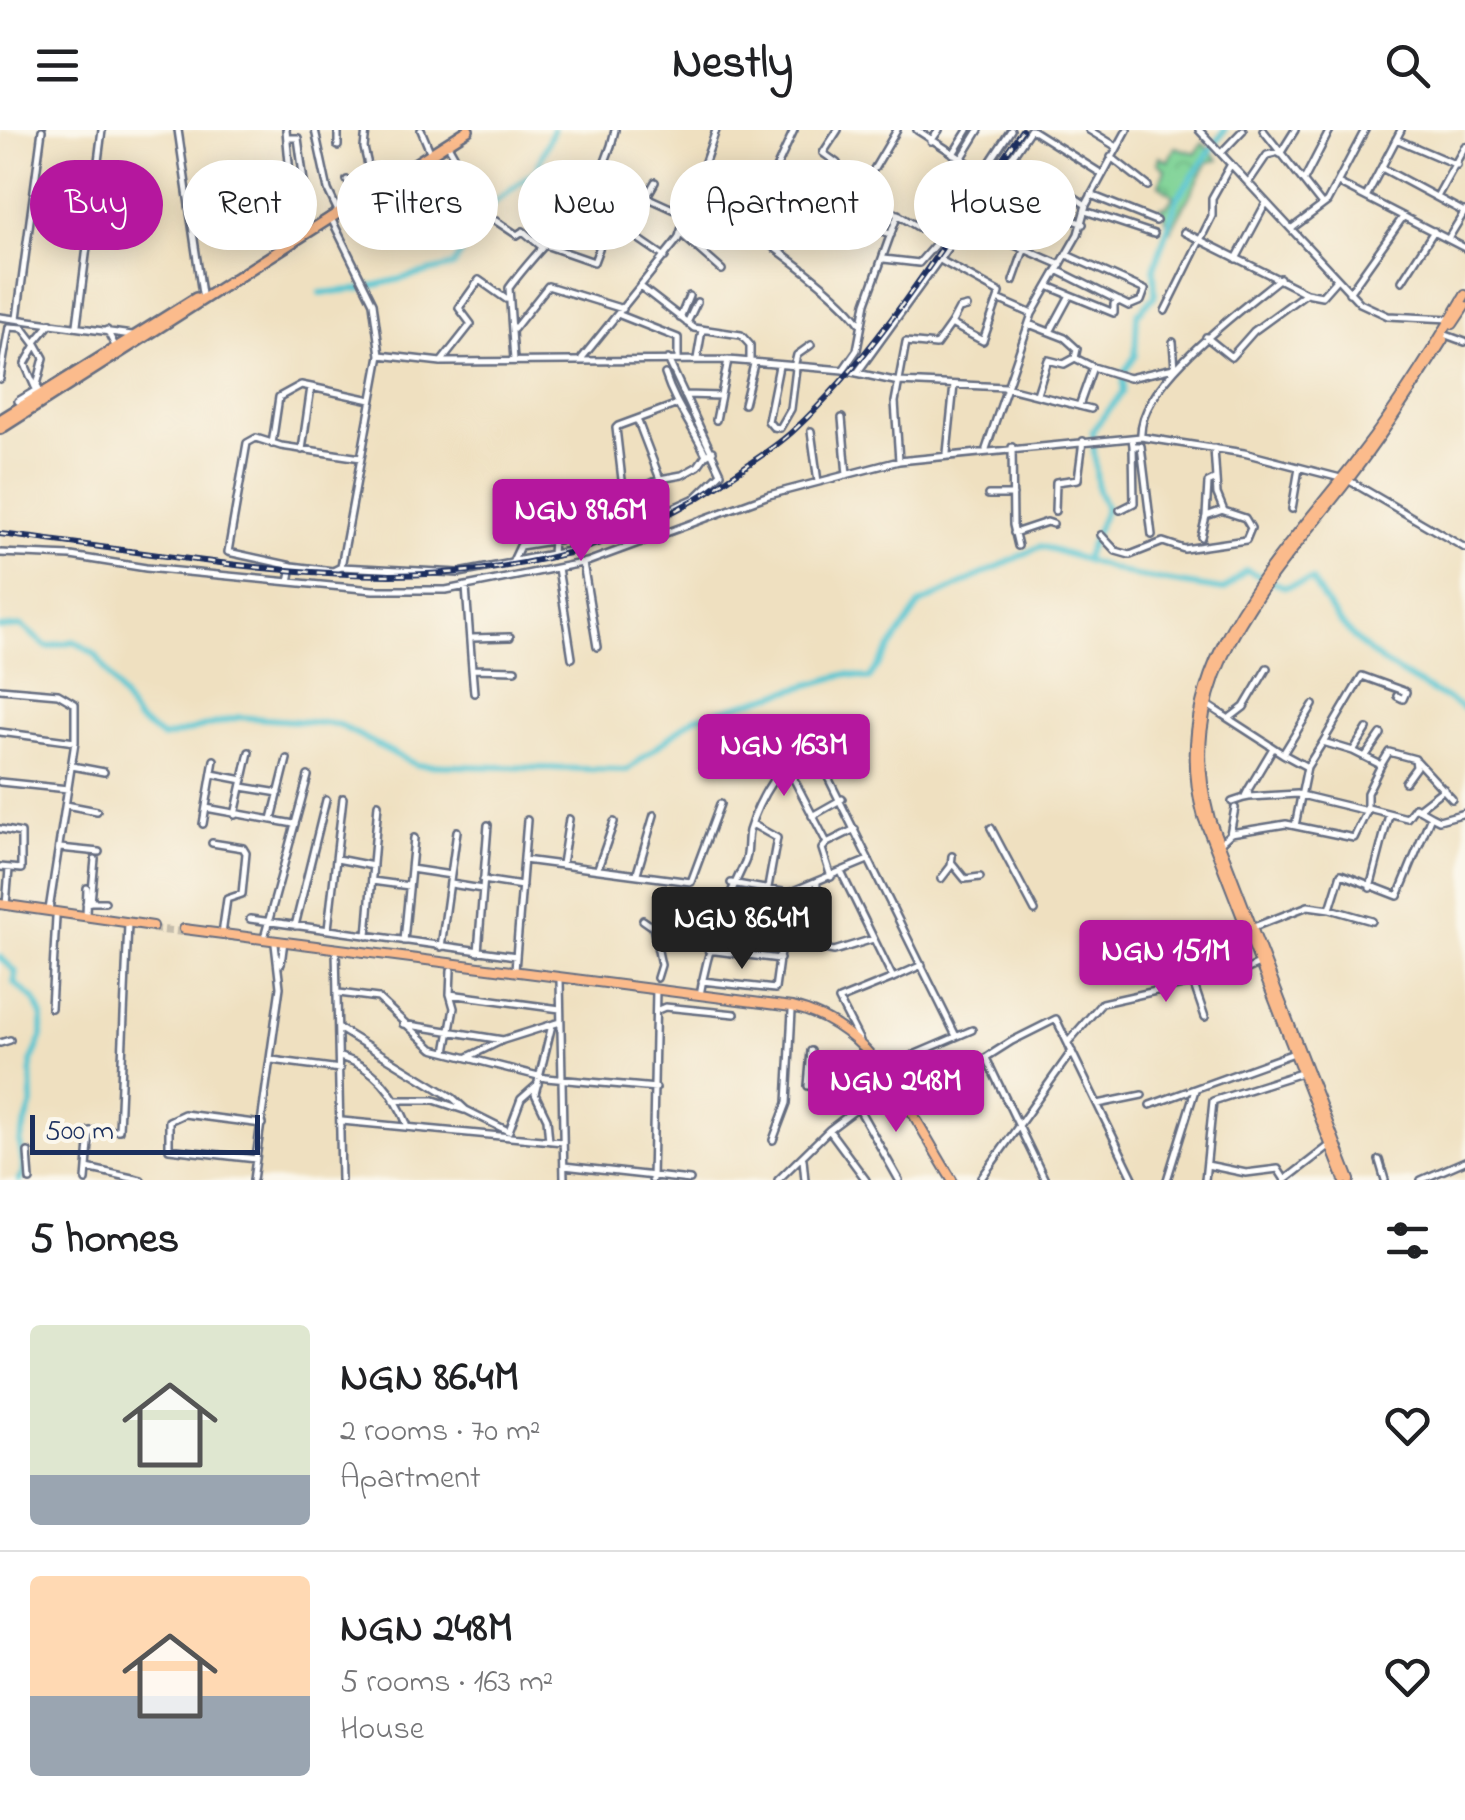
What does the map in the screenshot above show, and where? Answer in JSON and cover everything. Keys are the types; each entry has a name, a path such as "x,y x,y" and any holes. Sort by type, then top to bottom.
{"highway":[{"path":"414,160 460,130"},
{"path":"419,160 468,130"},
{"path":"5,419 337,212"},
{"path":"317,224 337,212"},
{"path":"0,429 5,419 38,391 273,250"}],"main road":[{"path":"1345,480 1458,317 1465,295"},
{"path":"1347,1180 1202,818 1194,763 1198,712 1210,668 1226,633 1345,480 1465,306"},
{"path":"1262,586 1231,636 1206,704 1202,777 1219,844 1347,1180"},
{"path":"2,905 153,928"},
{"path":"52,915 128,925"},
{"path":"281,943 264,938 183,931 814,1012 830,1018 862,1044 949,1180"},
{"path":"336,950 515,970 792,1011 838,1028 949,1180"}],"street":[{"path":"17,318 42,130"},
{"path":"77,324 102,130"},
{"path":"180,130 205,292"},
{"path":"316,130 333,215 366,286 380,355 340,567"},
{"path":"338,130 338,146"},
{"path":"366,130 370,160"},
{"path":"421,130 429,150"},
{"path":"607,160 615,130"},
{"path":"706,160 716,130"},
{"path":"780,160 794,130"},
{"path":"879,160 896,130"},
{"path":"916,130 968,160"},
{"path":"931,140 940,130"},
{"path":"953,154 968,130"},
{"path":"963,156 979,130"},
{"path":"992,160 1011,130"},
{"path":"1009,160 1031,130 1102,174"},
{"path":"1088,130 1117,147"},
{"path":"986,450 1032,314 1067,255 1091,196 1127,130"},
{"path":"1199,130 1349,293 1377,313 1458,317"},
{"path":"1221,153 1243,130"},
{"path":"1263,130 1270,144 1322,204"},
{"path":"1267,155 1280,153 1294,130"},
{"path":"1304,180 1330,130"},
{"path":"1288,230 1298,227 1340,184 1365,130"},
{"path":"1366,197 1401,130"},
{"path":"832,160 822,154 836,131"},
{"path":"288,160 286,134 298,138 301,160"},
{"path":"1396,140 1457,165"},
{"path":"447,143 457,160"},
{"path":"1248,183 1270,144"},
{"path":"1438,195 1465,146"},
{"path":"1012,156 1086,208 1154,234"},
{"path":"1111,158 1148,186"},
{"path":"1165,311 1212,216 1212,198 1231,164"},
{"path":"1382,168 1464,212 1448,238"},
{"path":"650,191 655,182"},
{"path":"1340,184 1465,248"},
{"path":"1091,196 1156,222"},
{"path":"1236,259 1266,203"},
{"path":"894,211 914,224"},
{"path":"894,228 898,213"},
{"path":"1349,293 1403,217"},
{"path":"1076,222 1082,224"},
{"path":"1298,227 1300,236"},
{"path":"1402,281 1434,231"},
{"path":"1184,232 1306,293 1322,296 1337,279"},
{"path":"650,248 665,258"},
{"path":"514,360 514,330 506,299 509,288 541,250"},
{"path":"555,250 592,264 598,250"},
{"path":"582,358 670,250"},
{"path":"699,250 722,270"},
{"path":"776,250 859,316 862,325 857,350 844,370"},
{"path":"859,316 887,250"},
{"path":"884,258 919,263 930,250"},
{"path":"857,374 949,250"},
{"path":"1013,281 1024,250 1120,301 1132,305 1141,301 1145,290 1067,255"},
{"path":"942,260 998,289 998,300 982,341 951,324"},
{"path":"1142,438 1146,408 1176,369 1206,337 1280,278"},
{"path":"441,362 470,324 460,308 479,280 506,299"},
{"path":"514,330 548,286 678,338 678,358"},
{"path":"1048,286 1114,313 1114,304 1120,301"},
{"path":"642,287 687,323 702,330 741,335 750,345 752,363 744,404"},
{"path":"1206,337 1231,357 1254,331 1306,293"},
{"path":"680,318 689,296"},
{"path":"1050,332 1068,297"},
{"path":"998,300 1032,314"},
{"path":"687,323 697,302"},
{"path":"898,461 894,422 906,342 936,345 959,309 967,307"},
{"path":"0,317 77,324 132,336"},
{"path":"38,391 25,364 51,322"},
{"path":"1028,324 1070,341 1076,349 1075,358"},
{"path":"0,379 4,338 10,327 23,328 44,358 38,391"},
{"path":"108,330 115,346"},
{"path":"697,359 702,330"},
{"path":"1446,335 1465,342"},
{"path":"1176,369 1174,346 1182,342"},
{"path":"779,366 768,421 772,428 780,428 789,416 797,355 812,345"},
{"path":"380,355 441,362 582,358 728,360 844,370 899,382 1005,387 1091,410"},
{"path":"1075,358 1129,378 1176,369"},
{"path":"1037,394 1046,361 1064,364 1075,358"},
{"path":"668,359 713,451 719,478 695,498 671,509"},
{"path":"716,420 728,360"},
{"path":"1052,374 1056,362"},
{"path":"1080,406 1093,367"},
{"path":"665,374 675,404 687,416 706,455"},
{"path":"272,444 279,397 301,385 371,400"},
{"path":"947,453 954,385"},
{"path":"302,450 311,387"},
{"path":"18,401 38,391"},
{"path":"686,395 720,396"},
{"path":"675,404 615,430 621,496 682,474 698,466 713,451"},
{"path":"638,418 660,479"},
{"path":"842,418 847,475"},
{"path":"811,431 818,482"},
{"path":"361,458 302,450 256,438 245,446 228,552 332,571 340,567 462,573 512,563 552,554 571,548 570,538 518,547 512,563"},
{"path":"0,552 406,592 466,587 583,562 769,495 898,461 947,453 1132,438 1214,448 1345,480 1465,548"},
{"path":"1120,510 1134,503 1132,438"},
{"path":"1055,511 1056,482 1078,479 1088,441"},
{"path":"1133,446 1140,446 1152,535"},
{"path":"1012,447 1014,533 1018,546"},
{"path":"1214,448 1224,510"},
{"path":"1292,509 1299,468"},
{"path":"1201,537 1208,482 1216,479"},
{"path":"988,495 1013,496"},
{"path":"1101,535 1116,551 1130,555 1154,544 1184,549 1246,540 1250,528 1245,518 1224,510 1206,516"},
{"path":"1014,533 1047,522 1053,524"},
{"path":"552,554 553,540"},
{"path":"583,562 596,647"},
{"path":"288,582 292,566"},
{"path":"558,568 572,658"},
{"path":"466,587 474,693"},
{"path":"472,638 510,637"},
{"path":"1231,718 1244,707 1267,668"},
{"path":"472,670 515,670"},
{"path":"1295,826 1307,767 1362,676 1406,692 1403,699 1397,696"},
{"path":"0,689 32,689 73,700 75,742 52,915 51,1008"},
{"path":"1206,704 1307,767"},
{"path":"1283,754 1313,705"},
{"path":"1353,751 1367,729"},
{"path":"0,732 75,742"},
{"path":"1365,757 1382,734"},
{"path":"1323,742 1381,765"},
{"path":"700,995 708,950 731,883 747,858 752,824 765,793 811,743 956,1036"},
{"path":"1246,797 1273,748"},
{"path":"235,815 250,752"},
{"path":"1230,832 1295,826 1354,838 1368,810 1367,793 1389,752 1415,759 1452,799"},
{"path":"272,820 287,759"},
{"path":"1405,782 1416,767 1415,759"},
{"path":"203,824 214,760"},
{"path":"72,766 104,772"},
{"path":"787,766 827,844"},
{"path":"212,774 279,794"},
{"path":"264,938 308,776"},
{"path":"0,782 68,789"},
{"path":"1418,809 1444,789"},
{"path":"1219,844 1230,832 1233,805 1246,797 1299,795 1407,818 1412,808 1439,820 1465,813"},
{"path":"328,930 343,798"},
{"path":"295,926 326,800"},
{"path":"812,816 842,800"},
{"path":"367,936 378,804"},
{"path":"524,860 694,881 720,804"},
{"path":"66,805 97,811"},
{"path":"206,808 294,824"},
{"path":"1370,888 1390,814"},
{"path":"637,873 654,815"},
{"path":"1330,908 1341,874 1398,896 1431,816"},
{"path":"562,864 569,819"},
{"path":"515,970 527,820"},
{"path":"598,868 614,822"},
{"path":"752,824 777,838 767,892"},
{"path":"478,952 488,825"},
{"path":"991,828 1035,912"},
{"path":"0,830 22,834 22,867 0,867"},
{"path":"831,877 822,850 855,830"},
{"path":"441,946 456,831"},
{"path":"404,941 414,838"},
{"path":"212,843 243,848 246,853 241,897 227,898 222,934"},
{"path":"60,848 97,856 86,918"},
{"path":"337,859 373,866"},
{"path":"731,883 788,893 868,860"},
{"path":"941,879 952,860 967,880 980,877"},
{"path":"2,905 9,869"},
{"path":"411,869 451,875"},
{"path":"841,872 894,978"},
{"path":"483,880 522,886"},
{"path":"371,881 409,886"},
{"path":"813,948 817,883"},
{"path":"450,884 482,889"},
{"path":"78,886 90,888"},
{"path":"702,981 773,991 788,893"},
{"path":"88,903 105,902"},
{"path":"1250,928 1308,906 1330,908 1372,921"},
{"path":"250,919 516,956"},
{"path":"642,920 653,927 660,965 657,978"},
{"path":"718,921 782,928"},
{"path":"86,1180 90,1131 119,1130 128,925"},
{"path":"782,941 813,948 852,948 872,938"},
{"path":"254,1180 272,1060 281,943"},
{"path":"336,950 341,1180"},
{"path":"708,950 780,959"},
{"path":"862,1044 839,1000 922,964"},
{"path":"1068,1042 1102,1003 1241,972 1259,964"},
{"path":"446,1052 454,1008 451,970"},
{"path":"560,980 564,1180"},
{"path":"1192,980 1204,1017"},
{"path":"652,1177 656,991"},
{"path":"339,993 378,998 425,1045 446,1052 541,1080 656,1088"},
{"path":"450,994 560,1009"},
{"path":"656,1012 666,1007 735,1014"},
{"path":"773,1140 788,1100 792,1011"},
{"path":"906,1108 1054,1019 1134,1180"},
{"path":"468,1057 502,1040 560,1022"},
{"path":"403,1024 502,1040"},
{"path":"549,1141 546,1119 535,1094 552,1025"},
{"path":"340,1029 453,1098 466,1110"},
{"path":"880,1070 972,1030"},
{"path":"0,1043 10,1040"},
{"path":"811,1051 808,1086 884,1089"},
{"path":"980,1180 1072,1051"},
{"path":"1150,1105 1294,1053"},
{"path":"340,1056 370,1068 408,1127"},
{"path":"986,1058 1045,1180"},
{"path":"272,1060 340,1069"},
{"path":"1206,1180 1213,1102 1302,1073"},
{"path":"508,1131 520,1098 541,1080"},
{"path":"778,1180 829,1130 860,1111 884,1089"},
{"path":"1167,1180 1195,1090"},
{"path":"1098,1104 1142,1095"},
{"path":"394,1100 434,1100 466,1110 515,1137"},
{"path":"860,1111 899,1180"},
{"path":"256,1159 168,1149 169,1121 171,1116 195,1114 262,1124"},
{"path":"341,1121 563,1142"},
{"path":"829,1130 866,1180"},
{"path":"1208,1165 1246,1172 1278,1169 1285,1180 1330,1145"},
{"path":"28,1152 30,1180"},
{"path":"803,1158 805,1180"},
{"path":"1379,1160 1385,1180"},
{"path":"1421,1180 1465,1160"},
{"path":"564,1166 690,1180"},
{"path":"88,1168 141,1180"},
{"path":"255,1168 263,1180"}],"green space":[{"path":"1203,143 1218,160 1208,162 1171,230 1160,207 1167,206 1174,196 1159,185 1165,169 1157,163 1159,157 1168,161 1175,147 1196,153"}],"waterway":[{"path":"320,293 360,289 453,266 461,252 464,226 536,170 553,130"},
{"path":"1085,558 1106,508 1098,491 1092,431 1123,392 1124,372 1135,356 1137,314 1155,296 1154,268 1178,197 1225,130"},
{"path":"0,628 22,626 47,647 74,641 96,655 137,720 163,738 239,717 337,724 416,765 627,770 694,718 847,674 869,679 920,604 1041,546 1135,576 1224,590 1246,570 1285,587 1312,580 1343,626 1377,658 1465,709"},
{"path":"0,957 16,972 14,983 35,1000 42,1016 42,1037 31,1062 32,1104 20,1142 24,1172 19,1180"}],"tunnel":[{"path":"152,929 183,932"}],"railway":[{"path":"0,534 286,570 380,575 472,571 563,554 652,522 767,452 825,399 915,287 1022,130"}]}
